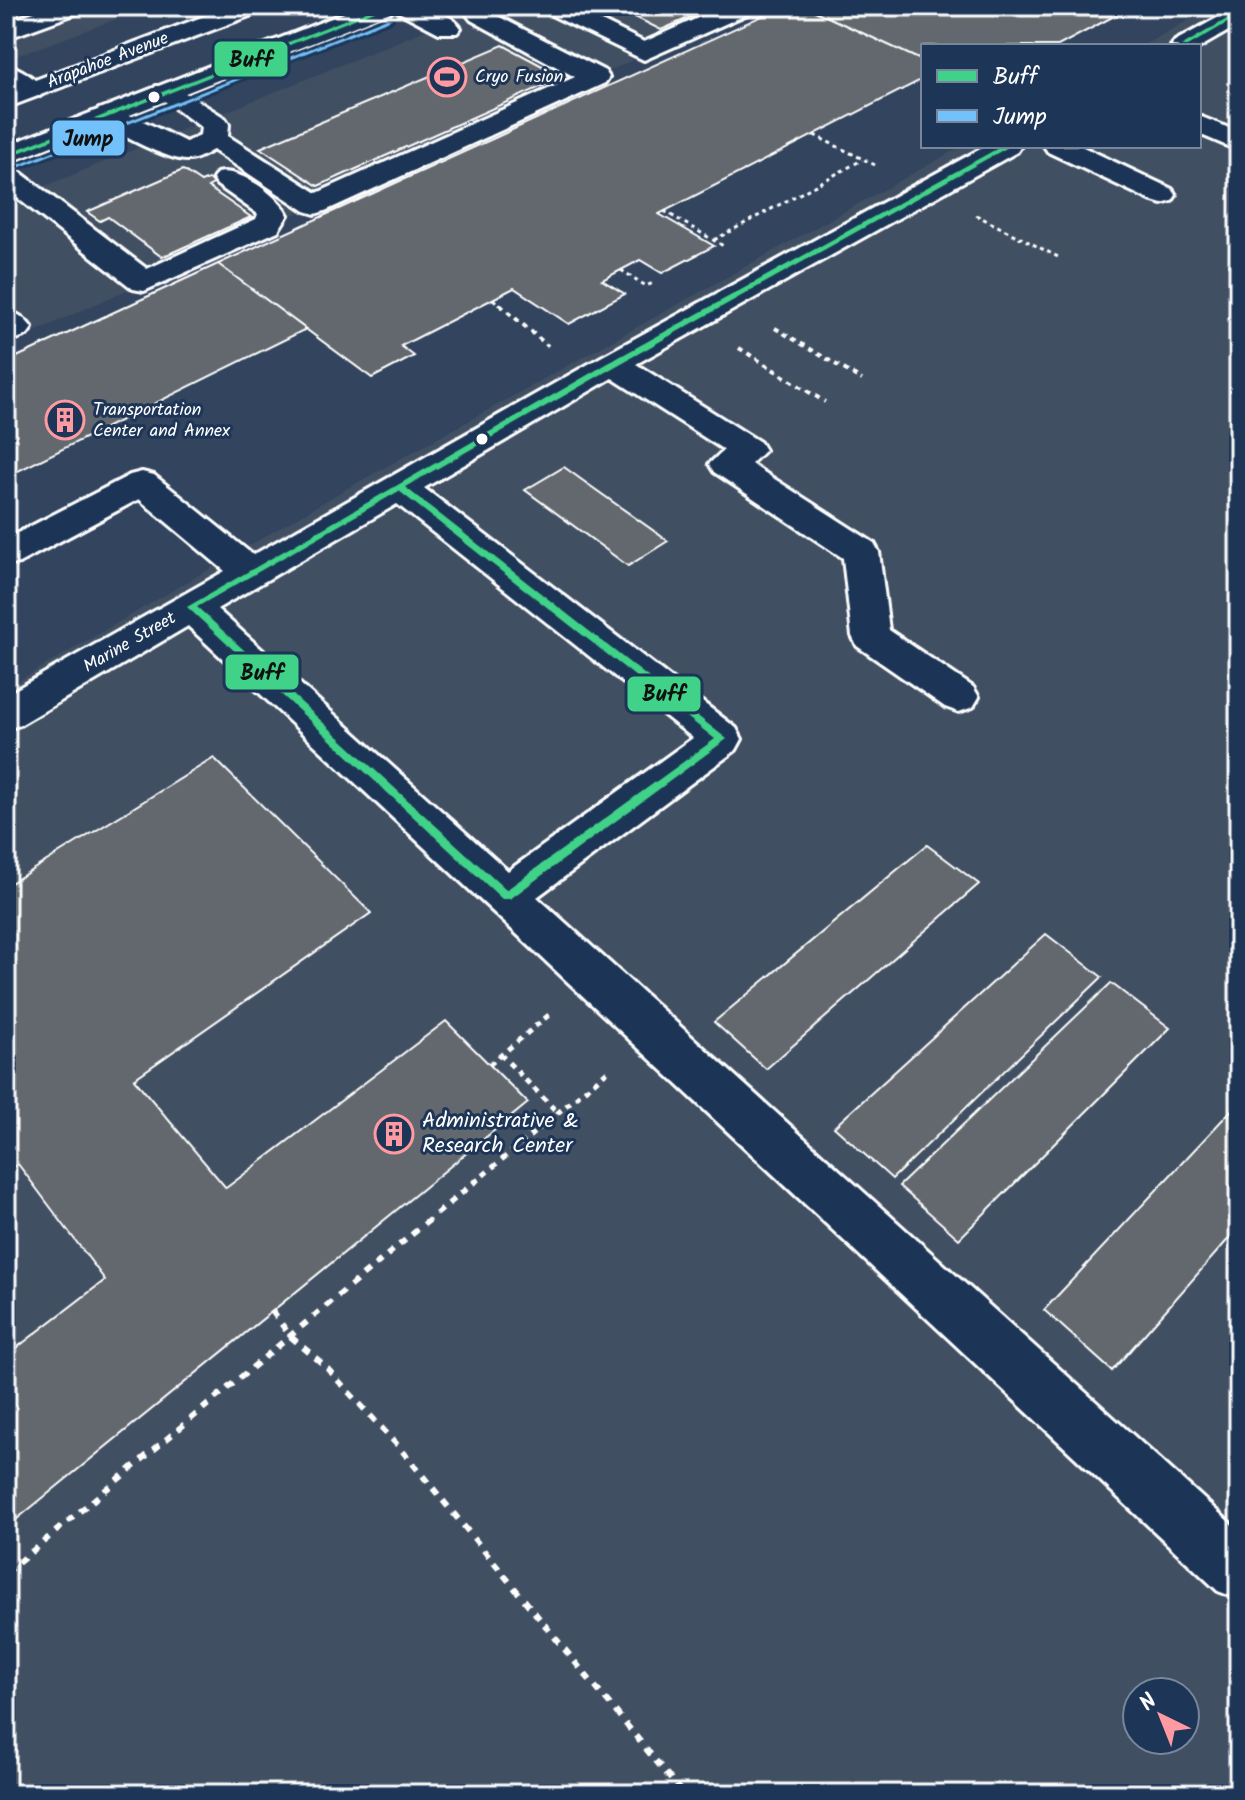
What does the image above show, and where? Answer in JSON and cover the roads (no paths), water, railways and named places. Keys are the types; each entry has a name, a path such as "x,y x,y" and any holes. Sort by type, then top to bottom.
{"street":[{"path":"6,31 74,6"},
{"name":"Arapahoe Avenue","path":"19,95 254,6"},
{"path":"6,156 384,6"},
{"path":"406,6 448,28"},
{"path":"552,6 644,52 745,6"},
{"path":"214,139 315,205 596,77 491,11"},
{"path":"1187,44 1239,14"},
{"path":"6,72 19,95"},
{"path":"165,92 215,124 214,139"},
{"path":"6,175 144,282 263,229 273,215 264,204 187,152 144,135 109,115"},
{"path":"1201,125 1239,143"},
{"path":"187,152 214,139"},
{"name":"Marine Street","path":"6,714 613,364 1003,148"},
{"path":"1062,148 1162,195"},
{"path":"6,320 16,328 6,333"},
{"path":"613,364 748,450 726,464 861,552 871,636 959,697"},
{"path":"11,543 142,483 251,573"},
{"path":"399,487 722,739 506,896"},
{"path":"191,607 1239,1570"}],"place":[{"name":"Cryo Fusion","path":"447,77"},
{"name":"Transportation Center and Annex","path":"65,420"},
{"name":"Administrative & Research Center","path":"394,1134"}]}
